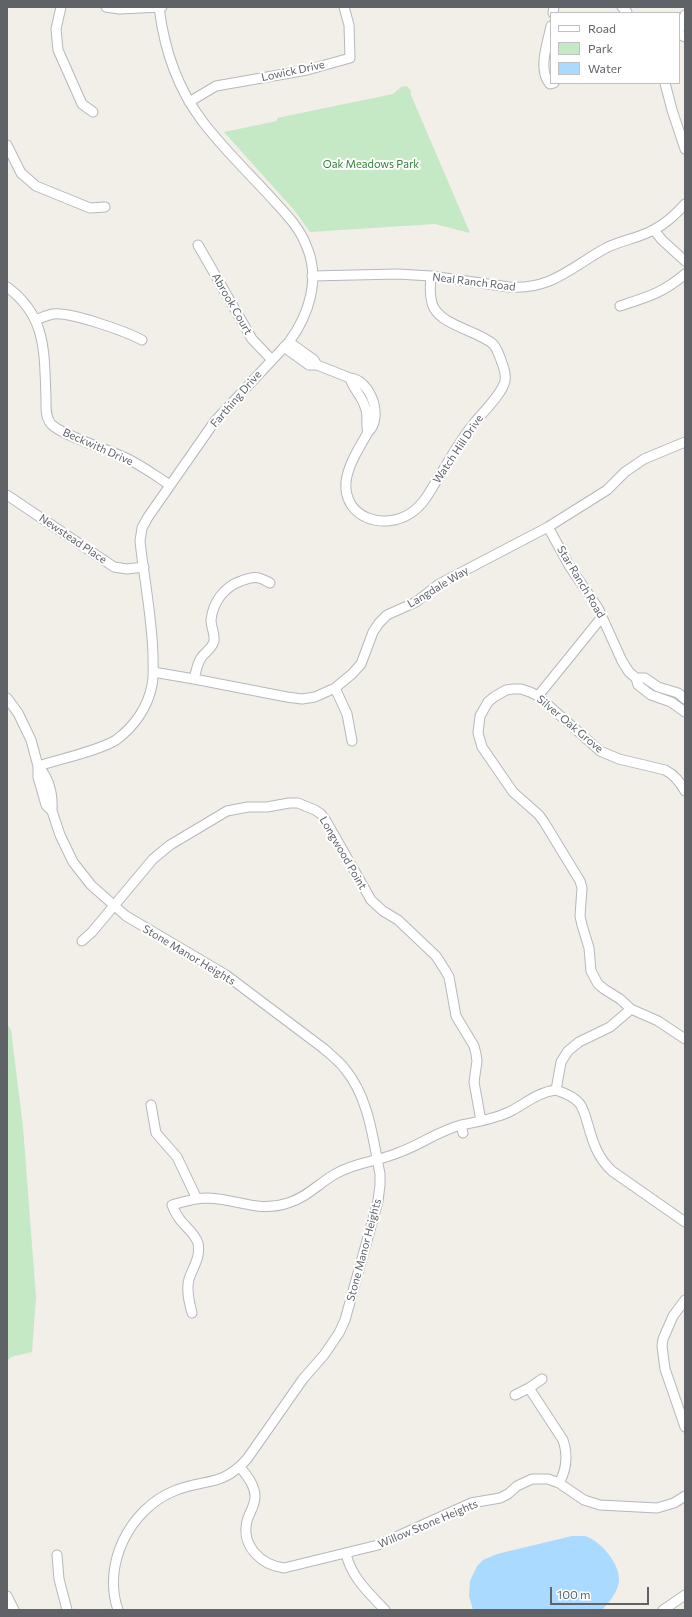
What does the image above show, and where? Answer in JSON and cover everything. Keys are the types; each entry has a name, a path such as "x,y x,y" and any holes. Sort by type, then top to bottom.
{"street":[{"path":"61,7 56,29 58,50 82,104 93,112"},
{"path":"106,7 119,9 162,7"},
{"name":"Farthing Drive","path":"38,766 105,746 127,730 143,710 152,686 154,672 153,645 140,541 142,528 170,484 216,421 299,328 307,312 311,295 311,260 307,246 300,232 254,177 203,123 189,102 176,77 168,55 159,7"},
{"name":"Lowick Drive","path":"189,102 216,86 306,70 350,58 349,25 344,7"},
{"path":"680,28 685,15"},
{"path":"550,40 549,54 544,73 546,80 550,84"},
{"path":"665,84 672,110 685,148"},
{"path":"7,145 10,161 36,186 90,208 105,207"},
{"name":"Neal Ranch Road","path":"312,276 397,274 431,276 509,287 522,288 534,286 548,283 562,276 608,247 654,230 673,217 685,204"},
{"path":"654,230 662,240 685,261"},
{"name":"Abrook Court","path":"198,245 252,339 271,359"},
{"path":"620,306 659,293 672,286 685,274"},
{"name":"Watch Hill Drive","path":"286,344 309,365 317,365 355,379 364,386 373,402 376,419 372,429 368,432 348,470 346,483 348,494 353,507 362,516 374,521 387,522 400,519 422,504 468,430 499,393 505,380 504,368 500,356 493,344 440,316 433,307 430,296 431,276"},
{"name":"Beckwith Drive","path":"7,287 20,297 35,320 41,336 44,354 46,412 50,423 61,430 127,458 170,484"},
{"path":"35,320 52,314 65,314 129,333 142,340"},
{"name":"Langdale Way","path":"154,672 287,697 302,699 320,695 335,688 352,674 361,664 373,632 379,623 387,616 416,602 439,584 548,527 607,490 625,472 644,459 685,442"},
{"name":"Newstead Place","path":"7,496 114,567 127,569 144,567"},
{"name":"Star Ranch Road","path":"548,527 570,567 598,608 622,661 636,678 638,686 651,695 670,702 685,712"},
{"path":"194,679 197,666 214,642 211,622 212,615 214,606 223,592 233,584 251,578 258,578 270,583"},
{"path":"538,696 602,617"},
{"path":"636,678 645,678 658,687 678,693 685,699"},
{"path":"335,688 347,714 352,741"},
{"name":"Silver Oak Grove","path":"685,791 677,778 665,770 618,759 600,751 538,696 530,692 513,689 506,690 488,702 480,716 478,733 482,746 513,792 542,818 576,873 582,888 580,916 589,948 591,971 598,984 620,999 630,1009 658,1021 685,1038"},
{"path":"7,698 25,725 38,766"},
{"name":"Stone Manor Heights","path":"38,766 38,777 46,804 52,811 60,835 73,862 91,885 114,907 137,924 226,974 323,1048 338,1061 352,1078 360,1094 367,1115 377,1159 380,1185 378,1201 345,1320 339,1333 324,1355 303,1379 240,1467 221,1479 172,1492 153,1503 136,1520 122,1543 116,1568 115,1593 118,1610"},
{"name":"Longwood Point","path":"82,941 114,907 153,859 170,845 227,811 248,807 267,807 289,803 307,806 321,814 326,821 371,900 383,911 398,920 436,956 449,977 456,1016 474,1046 476,1054 477,1061 474,1082 481,1121"},
{"path":"556,1090 561,1062 568,1051 579,1042 610,1027 630,1009"},
{"path":"192,1313 188,1297 188,1288 189,1280 199,1252 196,1237 181,1221 172,1205 197,1199 216,1199 252,1206 265,1207 282,1205 301,1198 346,1168 399,1153 441,1131 462,1129 481,1121 502,1115 532,1098 549,1091 556,1090 567,1094 580,1103 597,1151 606,1166 685,1222"},
{"path":"151,1105 156,1133 177,1157 197,1199"},
{"path":"685,1300 673,1316 663,1339 662,1346 665,1369 682,1409 685,1426"},
{"path":"515,1395 529,1388 542,1378"},
{"path":"529,1388 563,1440 566,1449 566,1466 559,1483"},
{"name":"Willow Stone Heights","path":"240,1467 247,1476 254,1490 255,1498 247,1521 247,1537 254,1554 261,1560 275,1567 290,1567 346,1554 385,1542 471,1503 500,1498 508,1494 517,1486 532,1479 548,1479 559,1483 588,1502 604,1506 658,1508 674,1503 685,1496"},
{"path":"346,1554 351,1571 359,1583 385,1610"},
{"path":"57,1555 59,1580 67,1610"},
{"path":"663,1610 685,1595"},
{"path":"7,1596 14,1610"}],"green space":[{"name":"Oak Meadows Park","path":"407,86 411,91 411,95 470,233 435,224 310,232 294,210 224,132 277,121 277,118 393,94 401,87"},
{"path":"7,1024 11,1030 23,1127 36,1297 32,1352 11,1357 7,1361"}],"water":[{"path":"572,1536 585,1536 597,1542 608,1554 617,1568 619,1581 617,1589 613,1597 602,1610 473,1610 469,1596 470,1581 477,1566 483,1560 497,1554"}]}
